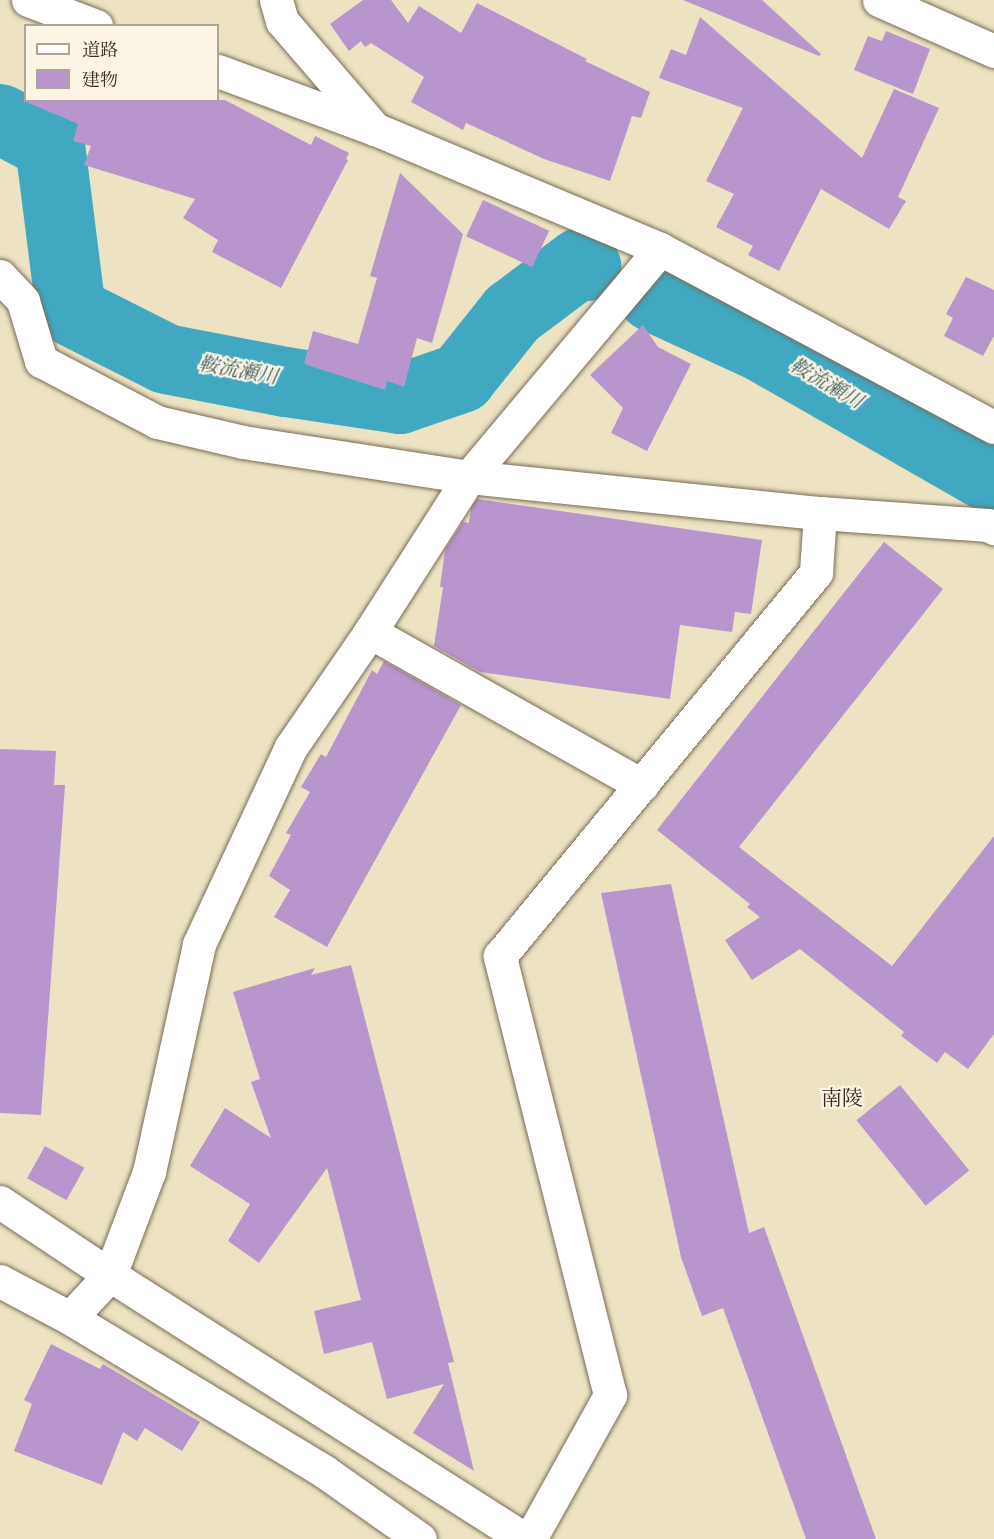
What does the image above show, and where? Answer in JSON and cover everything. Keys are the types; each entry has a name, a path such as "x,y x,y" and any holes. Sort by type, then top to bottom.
{"street":[{"path":"28,0 91,24"},
{"path":"276,0 282,21 375,129"},
{"path":"879,0 994,51"},
{"path":"219,71 375,129 660,249 994,427"},
{"path":"70,1318 110,1275 149,1172 199,944 291,747 370,632 469,477 660,249"},
{"path":"0,276 23,301 41,361 157,422 243,442 469,477 820,513 988,525 994,528"},
{"path":"530,1539 610,1395 500,956 816,572 820,513"},
{"path":"370,632 642,785"},
{"path":"0,1202 110,1275 524,1539"},
{"path":"0,1281 70,1318 325,1472 420,1539"}],"building":[{"path":"363,0 391,0 408,23 419,6 461,33 477,3 587,59 585,61 650,92 641,118 632,116 610,181 544,159 466,123 463,130 411,102 424,77 371,43 365,47 361,41 349,51 330,24"},
{"path":"683,0 762,0 821,54 819,56"},
{"path":"700,17 862,158 894,89 939,108 898,197 906,201 889,229 821,189 779,271 748,255 753,246 716,227 734,194 706,181 743,108 659,78 671,49 686,55"},
{"path":"886,31 930,49 913,94 854,70 868,36 882,41"},
{"path":"219,100 225,100 311,145 315,136 349,153 346,159 348,160 281,288 212,252 218,240 183,218 195,199 84,165 91,146 73,141 78,124 27,102 219,102"},
{"path":"400,173 463,234 432,343 417,338 404,387 387,381 385,390 304,364 313,331 358,344 377,278 370,276"},
{"path":"483,200 549,231 532,267 466,236"},
{"path":"966,277 994,290 994,336 983,356 944,336 953,318 946,314"},
{"path":"643,325 658,347 691,364 647,451 611,433 623,408 590,375"},
{"path":"477,499 762,540 751,614 735,612 732,632 680,625 670,699 480,672 434,646 443,587 440,587 445,550 463,522 469,523 471,508"},
{"path":"884,542 943,589 739,847 892,966 994,836 994,1034 968,1069 945,1052 937,1063 901,1036 904,1032 800,949 752,980 725,940 760,917 747,907 750,904 657,830"},
{"path":"384,661 461,705 327,947 274,917 290,890 269,876 291,835 286,833 310,792 301,787 321,754 326,757 372,670 377,674"},
{"path":"0,749 56,751 54,785 65,785 41,1115 0,1113"},
{"path":"671,884 749,1233 764,1227 876,1539 806,1539 723,1308 702,1316 681,1257 601,893"},
{"path":"351,965 454,1362 448,1363 474,1471 413,1433 444,1384 387,1399 372,1342 324,1354 314,1311 361,1300 327,1168 259,1263 228,1241 250,1204 190,1166 225,1108 271,1138 251,1082 260,1079 233,992 315,968 311,975"},
{"path":"900,1085 969,1170 926,1206 856,1120"},
{"path":"45,1146 84,1168 66,1200 27,1178"},
{"path":"51,1344 100,1369 103,1364 200,1422 182,1451 145,1428 137,1441 123,1432 102,1485 14,1451 32,1404 24,1400"}],"waterway":[{"name":"鞍流瀬川","path":"0,119 50,145 71,311 166,359 286,382 400,399 461,378 512,314 580,263 586,266"},
{"name":"鞍流瀬川","path":"653,297 762,347 994,480"}],"district":[{"name":"南陵","path":"842,1100"}]}
